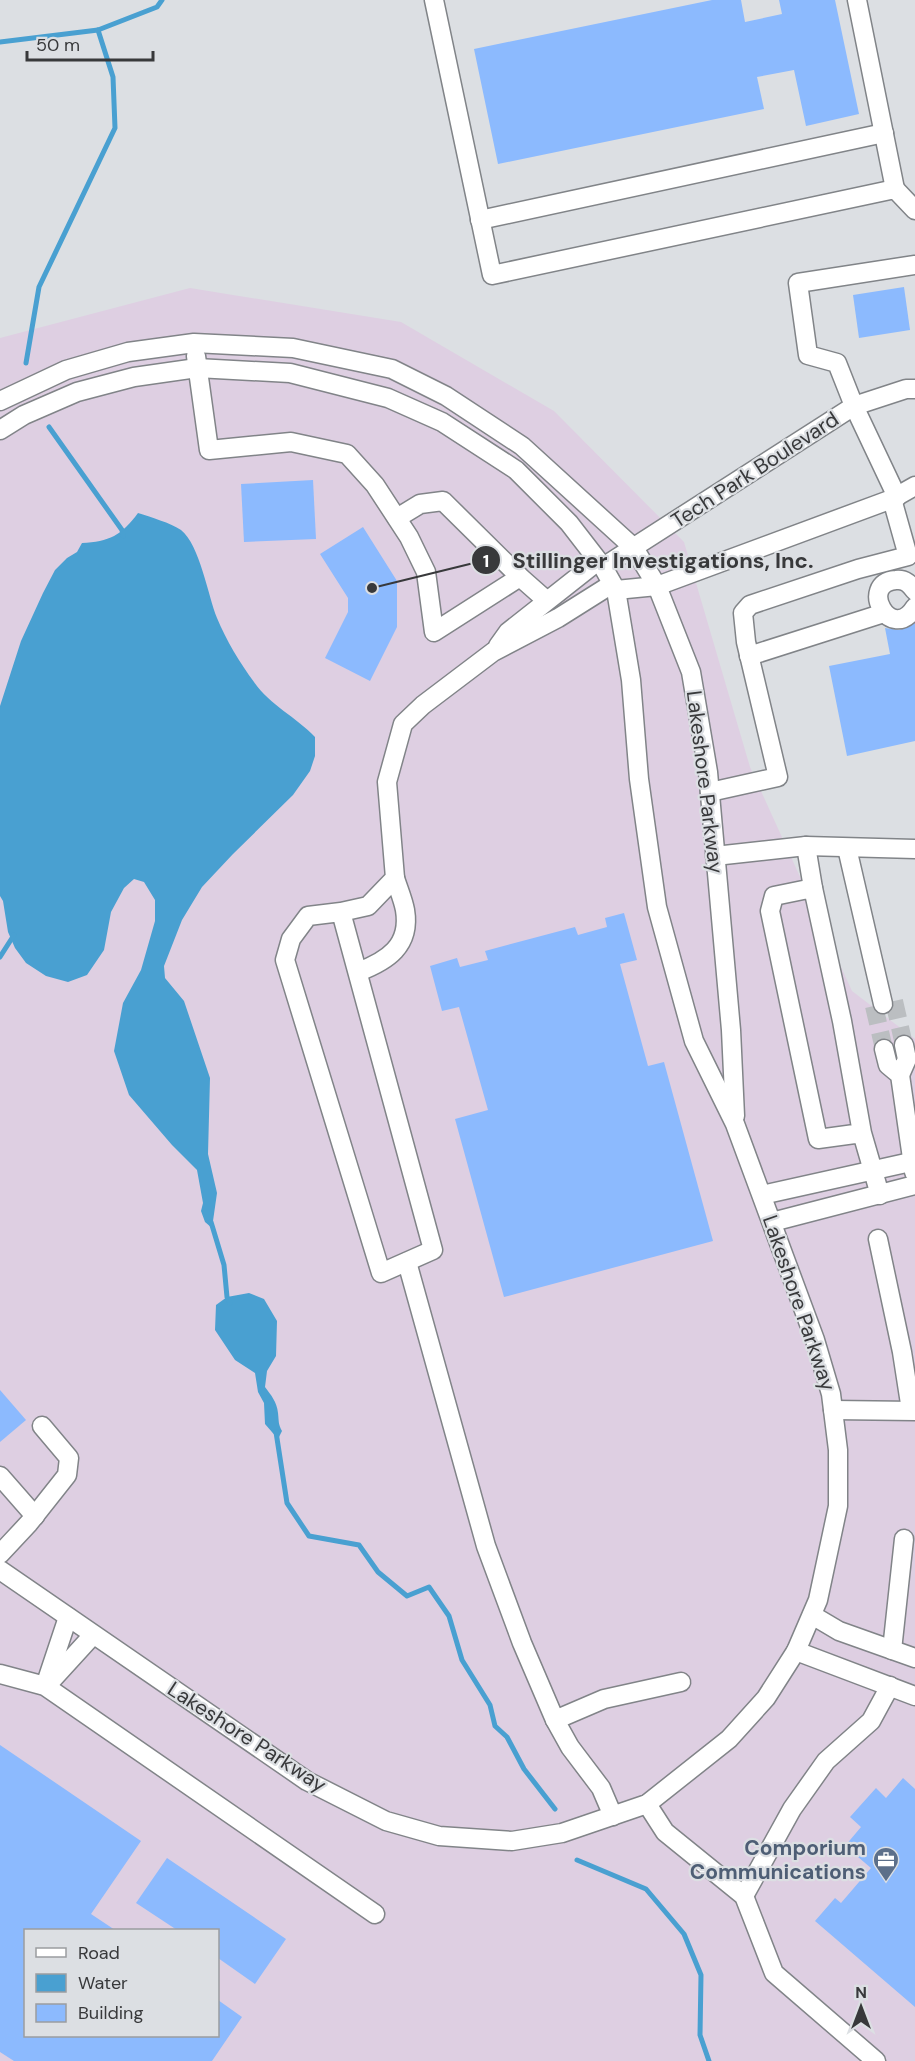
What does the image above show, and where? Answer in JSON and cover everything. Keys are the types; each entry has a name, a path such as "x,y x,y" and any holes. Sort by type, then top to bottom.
{"street":[{"path":"434,0 492,275 896,189"},
{"path":"857,0 896,189 915,210"},
{"path":"480,220 884,133"},
{"path":"912,588 895,498 837,363 808,355 798,283 915,265"},
{"path":"194,343 209,450 291,442 347,454 375,485 409,537 426,572 434,632 520,577"},
{"name":"Lakeshore Parkway","path":"0,401 66,370 128,352 194,343 293,348 392,369 446,396 522,446 633,548 657,586 691,672 710,792 731,1030 735,1124"},
{"name":"Lakeshore Parkway","path":"0,430 24,415 77,392 134,377 197,368 290,373 388,398 442,423 516,470 569,523 607,576 631,680 639,779 657,907 694,1041 735,1124 815,1341 831,1394 838,1450 838,1506 818,1600 796,1651 766,1698 729,1739 647,1804 562,1833 512,1841 439,1836 386,1821 307,1781 0,1570"},
{"name":"Tech Park Boulevard","path":"607,576 633,548 854,406 906,389 915,389"},
{"path":"494,652 508,632 546,600 607,576 657,586 895,498 915,486"},
{"path":"397,518 420,504 443,501 546,600"},
{"path":"891,581 907,556"},
{"path":"710,792 778,777 749,656 742,613 750,605 858,569 907,556"},
{"path":"358,972 378,964 396,951 405,931 405,910 394,878 387,782 403,724 423,705 494,652 558,618 607,576"},
{"path":"912,588 904,580 891,581 885,584 878,595 878,602 889,617 901,618 911,613 915,607"},
{"path":"749,656 884,613"},
{"path":"715,856 806,846 915,849"},
{"path":"806,846 862,1132 880,1195"},
{"path":"847,848 870,949 884,962 884,1004"},
{"path":"342,912 433,1250 381,1273 285,960 291,939 308,916 368,906 394,878"},
{"path":"813,888 774,896 770,911 818,1139 862,1132"},
{"path":"762,1195 874,1170 914,1167 900,1075 888,1065 894,1047"},
{"path":"772,1222 915,1185"},
{"path":"832,1410 913,1410 878,1239"},
{"path":"407,1262 486,1546 522,1643 555,1720 570,1747 601,1788 613,1815"},
{"path":"0,1554 35,1516 67,1475 69,1458 42,1426"},
{"path":"0,1476 35,1516"},
{"path":"892,1650 904,1539"},
{"path":"812,1615 839,1631 915,1658"},
{"path":"45,1686 68,1617"},
{"path":"45,1686 93,1635"},
{"path":"796,1651 915,1696"},
{"path":"1,1675 45,1686 375,1914"},
{"path":"555,1720 604,1699 681,1682"},
{"path":"744,1896 792,1809 826,1761 871,1721 890,1686"},
{"path":"647,1804 665,1832 744,1896 774,1973 876,2061"}],"shaded area":[{"path":"190,288 401,322 554,411 684,542 750,767 852,991 915,1039 915,2061 0,2061 0,338"}],"water":[{"path":"138,513 172,525 188,537 198,559 217,618 239,659 260,690 315,737 315,756 310,771 293,795 202,887 182,920 164,966 165,978 184,1001 210,1078 208,1154 217,1193 212,1228 205,1222 201,1211 203,1203 197,1170 129,1095 114,1051 123,1003 141,970 155,921 155,900 144,882 134,879 124,888 111,912 104,950 87,975 68,982 46,976 26,963 15,948 8,932 3,901 0,896 0,706 21,641 55,570 77,552 82,543 100,541 114,536 126,527"},
{"path":"249,1293 264,1299 277,1321 276,1356 267,1371 265,1387 277,1409 282,1431 278,1439 265,1424 264,1403 258,1392 255,1373 235,1360 215,1330 216,1305 227,1297"}],"building":[{"path":"712,0 741,0 745,22 782,14 779,0 835,0 859,114 806,126 794,70 757,77 764,109 498,164 474,49"},
{"path":"904,287 910,330 859,338 853,295"},
{"path":"313,480 316,539 244,542 241,484"},
{"path":"363,527 397,581 397,627 370,681 325,658 348,612 348,598 320,554"},
{"path":"915,623 915,741 847,756 829,666 890,654 885,628 899,630"},
{"path":"624,913 637,960 620,964 648,1066 664,1062 713,1241 504,1297 455,1119 488,1110 459,1007 442,1011 430,966 457,958 460,967 488,960 485,951 575,927 578,935 607,927 605,918"},
{"path":"0,1390 26,1420 0,1442"},
{"path":"0,1745 141,1841 91,1914 114,1929 24,1929 24,2037 219,2037 219,2001 242,2017 212,2061 14,2061 0,2052"},
{"name":"Comporium Communications","path":"903,1778 915,1789 915,2007 815,1921 835,1898 841,1903 871,1868 845,1846 861,1827 850,1817 876,1788 886,1798"},
{"path":"167,1858 286,1939 255,1984 219,1959 219,1929 175,1929 136,1903"}],"waterway":[{"path":"0,42 98,30 157,7 162,0"},
{"path":"26,363 39,287 115,128 113,77 98,30"},
{"path":"49,427 122,530 123,536"},
{"path":"0,957 14,935"},
{"path":"211,1222 224,1265 227,1297 230,1303"},
{"path":"276,1432 287,1503 309,1536 359,1545 378,1572 407,1596 429,1587 449,1616 462,1660 490,1705 495,1726 507,1737 524,1769 555,1809"},
{"path":"577,1860 646,1889 684,1934 701,1975 700,2035 709,2061"}],"tunnel":[{"path":"894,1001 904,1045"},
{"path":"874,1006 884,1049"}],"place":[{"name":"Stillinger Investigations, Inc.","path":"372,588"},
{"name":"Comporium Communications","path":"886,1883"}]}
